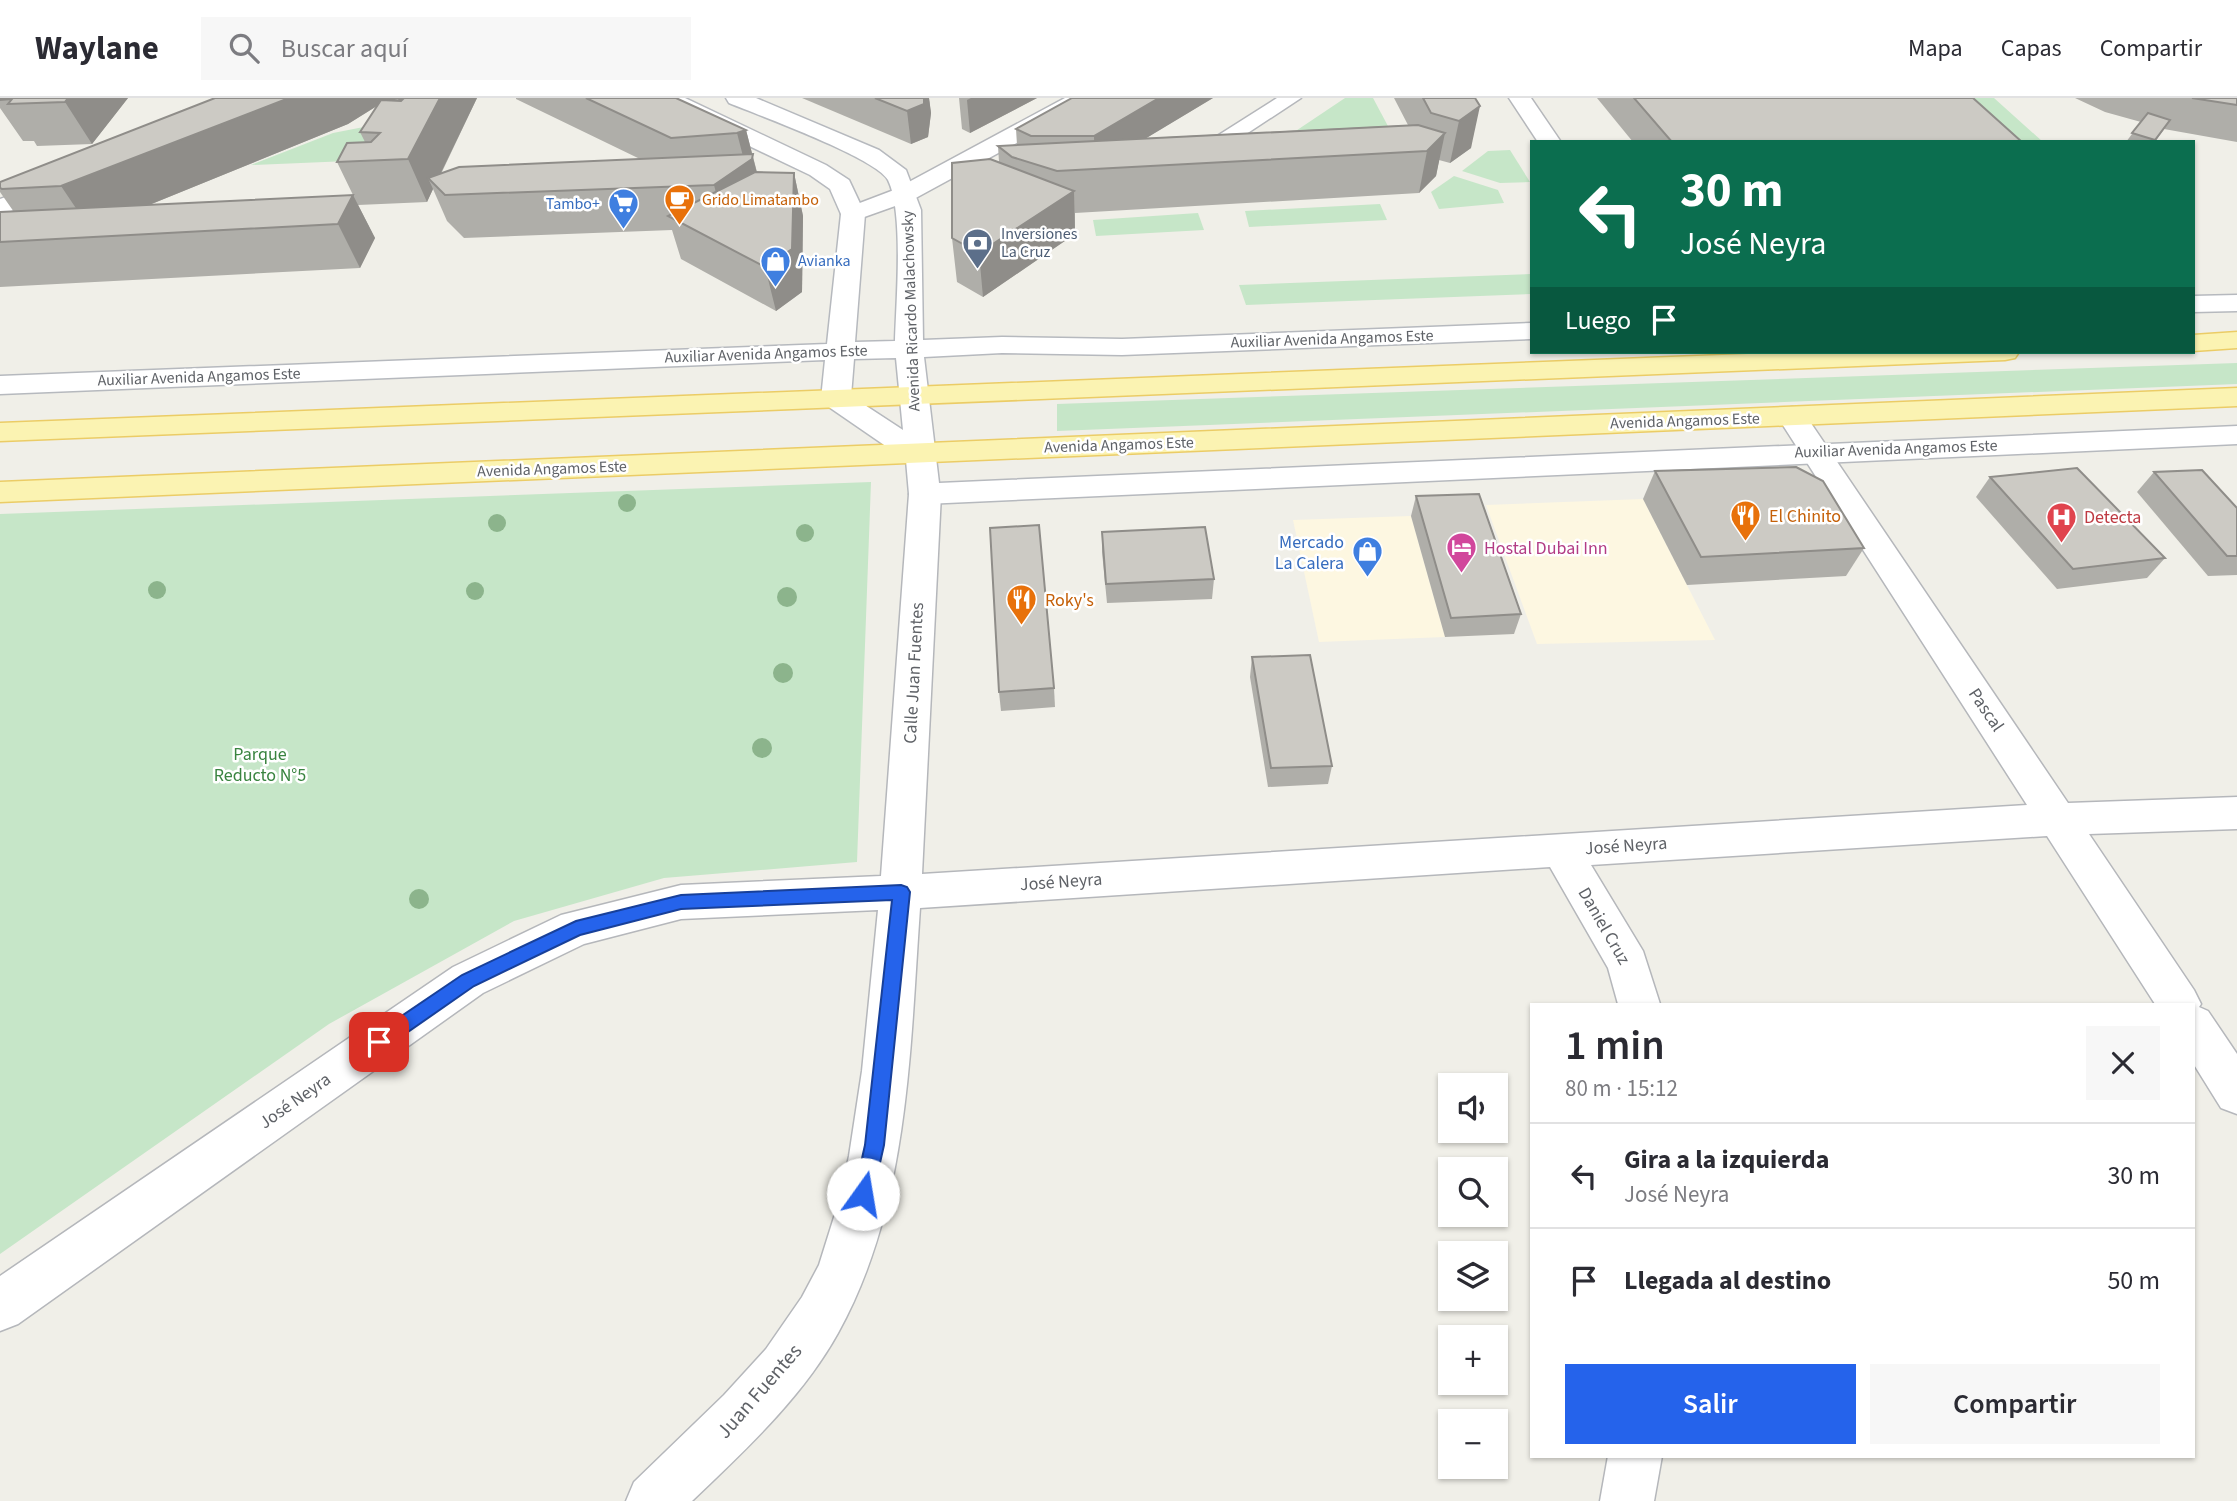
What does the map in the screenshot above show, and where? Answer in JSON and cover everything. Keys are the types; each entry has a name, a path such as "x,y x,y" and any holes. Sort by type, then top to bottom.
{"main road":[{"path":"2195,343 2237,340"},
{"path":"0,432 1956,354"},
{"name":"Avenida Angamos Este","path":"0,492 2237,397"}],"street":[{"path":"667,98 818,170 840,185 853,214 836,400 918,454"},
{"name":"Avenida Ricardo Malachowsky","path":"737,98 871,155 898,174 909,210 909,349 918,454"},
{"path":"853,214 903,195 1082,98"},
{"path":"1520,98 1549,140"},
{"path":"0,208 77,179"},
{"path":"2195,304 2237,303"},
{"name":"Auxiliar Avenida Angamos Este","path":"0,385 1002,345 1122,347 1530,331"},
{"name":"Pascal","path":"1792,416 2178,1003"},
{"name":"Auxiliar Avenida Angamos Este","path":"925,494 2237,435"},
{"name":"Calle Juan Fuentes","path":"901,892 925,494 918,454"},
{"name":"José Neyra","path":"0,1306 468,980 576,928 681,902 901,892 2059,819 2237,813"},
{"name":"Daniel Cruz","path":"1561,850 1628,964 1639,1003"},
{"name":"Juan Fuentes","path":"653,1501 732,1425 788,1364 821,1314 842,1266 858,1218 874,1145 901,892"},
{"path":"2195,1028 2237,1093"},
{"path":"1627,1501 1635,1458"}],"lane":[{"path":"1253,102 1282,103"},
{"path":"1206,159 1221,142 1282,103"}],"shaded area":[{"path":"1643,499 1715,640 1537,644 1486,505"},
{"name":"Mercado La Calera","path":"1411,516 1445,637 1319,642 1293,520"}],"green space":[{"path":"1345,98 1373,98 1397,143 1251,161"},
{"path":"1964,98 1994,98 2041,140 2010,140"},
{"path":"374,125 372,160 251,165 333,133"},
{"path":"1510,150 1530,182 1500,183 1462,171 1488,151"},
{"path":"1454,176 1498,190 1504,203 1439,209 1431,192"},
{"path":"1380,204 1387,220 1249,227 1245,211"},
{"path":"1198,213 1204,230 1096,236 1093,220"},
{"path":"1530,274 1530,294 1246,305 1239,285"},
{"path":"2237,363 2237,384 1057,431 1057,404"},
{"name":"Parque Reducto N°5","path":"871,482 857,862 664,878 514,921 329,1024 0,1254 0,514"}],"building":[{"path":"0,98 68,98 65,102 8,104 12,99"},
{"path":"215,98 289,98 61,186 0,188 0,182"},
{"path":"404,98 440,98 408,159 337,162 347,143 371,142 380,133 360,132 381,100 401,101"},
{"path":"586,98 676,98 746,130 671,138"},
{"path":"875,98 924,98 924,104 907,111"},
{"path":"1072,98 1159,98 1094,136 1031,136 1016,129"},
{"path":"1423,98 1475,98 1480,106 1459,121 1431,113"},
{"path":"1634,98 1973,98 2020,140 1670,140"},
{"path":"2192,98 2237,98 2237,105"},
{"path":"2148,113 2170,120 2155,140 2132,133"},
{"path":"1418,125 1445,133 1427,151 1057,171 1012,157 998,146"},
{"path":"753,154 752,159 714,185 445,195 428,178 459,167"},
{"path":"990,159 1074,191 979,253 952,238 952,163"},
{"path":"755,172 794,173 792,249 765,267 668,216"},
{"path":"353,195 338,224 0,242 0,212"},
{"path":"1796,467 1823,481 1864,548 1701,557 1655,471"},
{"path":"2077,468 2165,558 2073,569 1990,477"},
{"path":"2202,470 2237,508 2237,556 2227,556 2154,472"},
{"name":"Hostal Dubai Inn","path":"1479,494 1521,614 1451,618 1416,496"},
{"name":"Roky's","path":"1039,525 1054,688 999,692 990,528"},
{"path":"1205,527 1214,579 1106,584 1102,532"},
{"path":"1310,655 1332,766 1271,768 1252,657"}],"place":[{"name":"Grido Limatambo","path":"679,227"},
{"name":"Tambo+","path":"623,231"},
{"name":"Inversiones La Cruz","path":"978,270"},
{"name":"Avianka","path":"775,288"},
{"name":"El Chinito","path":"1746,543"},
{"name":"Detecta","path":"2061,544"},
{"name":"Hostal Dubai Inn","path":"1461,575"},
{"name":"Mercado La Calera","path":"1367,579"},
{"name":"Roky's","path":"1022,627"}],"route":[{"path":"379,1042 468,980 576,928 681,902 901,892 887,1044 874,1145 863,1194"}]}
